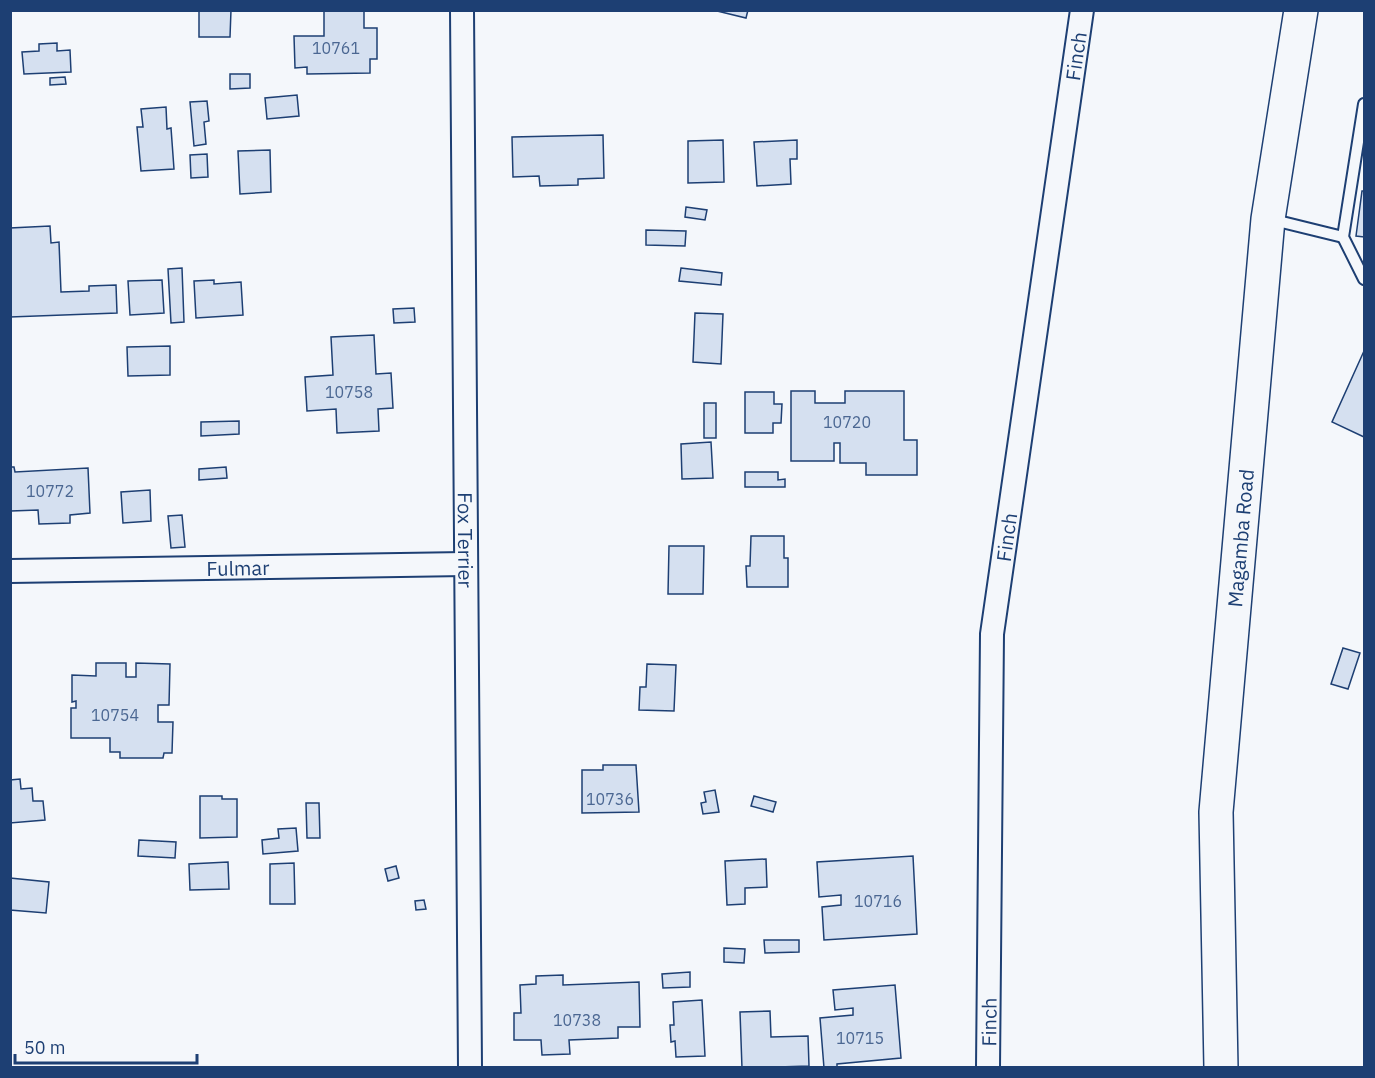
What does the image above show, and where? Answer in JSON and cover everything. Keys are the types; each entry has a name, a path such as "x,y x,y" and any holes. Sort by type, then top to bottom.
{"highway":[{"name":"Magamba Road","path":"1221,1068 1216,812 1268,219 1301,10"}],"street":[{"name":"Fox Terrier","path":"462,10 470,1068"},
{"name":"Finch","path":"988,1068 992,634 1082,10"},
{"name":"Fulmar","path":"10,571 465,564"}],"lane":[{"path":"1365,104 1343,237 1365,279"},
{"path":"1268,219 1343,237"}],"building":[{"path":"199,10 231,10 230,37 199,37"},
{"path":"324,10 364,10 364,28 377,28 377,59 370,59 370,73 307,74 307,67 295,68 294,36 324,36"},
{"path":"713,10 748,10 746,18"},
{"path":"57,43 57,51 70,50 71,72 24,74 22,52 39,51 39,44"},
{"path":"230,74 250,74 250,88 230,89"},
{"path":"65,77 66,84 50,85 50,78"},
{"path":"297,95 299,116 267,119 265,98"},
{"path":"207,101 209,121 204,122 206,144 194,146 190,102"},
{"path":"166,107 167,129 171,128 174,169 141,171 137,127 143,127 141,109"},
{"path":"603,135 604,178 578,179 578,185 540,186 539,176 513,177 512,137"},
{"path":"723,140 724,182 688,183 688,141"},
{"path":"797,140 797,159 790,159 791,184 757,186 754,142"},
{"path":"270,150 271,192 240,194 238,151"},
{"path":"207,154 208,177 191,178 190,155"},
{"path":"1362,191 1364,191 1364,237 1356,236"},
{"path":"686,207 707,210 705,220 685,217"},
{"path":"50,226 51,243 59,242 61,292 89,291 89,286 116,285 117,313 10,317 10,228"},
{"path":"646,230 686,231 685,246 646,245"},
{"path":"182,268 184,322 171,323 168,269"},
{"path":"681,268 722,273 721,285 679,281"},
{"path":"162,280 164,313 130,315 128,281"},
{"path":"214,280 214,284 241,282 243,315 196,318 194,281"},
{"path":"414,308 415,322 394,323 393,309"},
{"path":"695,313 723,314 721,364 693,362"},
{"path":"374,335 376,374 391,373 393,408 378,409 379,431 337,433 336,409 307,411 305,377 333,375 331,337"},
{"path":"170,346 170,375 128,376 127,347"},
{"path":"1364,351 1364,437 1332,422"},
{"path":"791,391 815,391 815,403 845,403 845,391 904,391 904,440 917,440 917,475 866,475 866,463 840,463 840,443 834,443 834,461 791,461"},
{"path":"745,392 774,392 774,404 782,404 781,423 773,423 773,433 745,433"},
{"path":"704,403 716,403 716,438 704,438"},
{"path":"239,421 239,434 201,436 201,422"},
{"path":"711,442 713,478 682,479 681,444"},
{"path":"10,467 14,467 15,472 88,468 90,513 70,515 70,523 39,524 38,510 11,511 10,521"},
{"path":"226,467 227,478 199,480 199,469"},
{"path":"745,472 778,472 778,480 785,479 785,487 745,487"},
{"path":"150,490 151,521 123,523 121,492"},
{"path":"182,515 185,547 171,548 168,516"},
{"path":"751,536 784,536 784,558 788,558 788,587 747,587 746,566 750,566"},
{"path":"669,546 704,546 703,594 668,594"},
{"path":"1343,648 1360,653 1348,689 1331,684"},
{"path":"96,663 126,663 126,677 136,677 136,663 170,664 169,705 158,705 158,722 173,722 172,753 164,753 163,758 120,758 120,752 110,752 110,738 71,738 71,708 76,708 76,701 72,702 72,675 96,676"},
{"path":"647,664 676,665 674,711 639,710 640,687 646,687"},
{"path":"603,765 636,765 639,812 582,813 582,770 603,770"},
{"path":"20,779 21,789 32,788 33,801 43,801 45,820 10,823 10,780"},
{"path":"715,790 719,812 703,814 701,803 706,802 704,792"},
{"path":"200,796 237,799 237,837 200,838"},
{"path":"754,796 776,802 773,812 751,806"},
{"path":"306,803 319,803 320,838 307,838"},
{"path":"296,828 298,851 263,854 262,840 279,838 278,829"},
{"path":"139,840 176,842 175,858 138,856"},
{"path":"913,856 917,934 824,940 822,907 841,905 841,895 819,897 817,862"},
{"path":"766,859 767,887 745,888 745,904 727,905 725,861"},
{"path":"228,862 229,889 190,890 189,864"},
{"path":"294,863 295,904 270,904 270,864"},
{"path":"396,866 399,878 388,881 385,869"},
{"path":"10,878 49,882 46,913 10,910"},
{"path":"424,900 426,909 416,910 415,901"},
{"path":"764,940 799,940 799,952 765,953"},
{"path":"724,948 745,949 744,963 724,962"},
{"path":"690,972 690,987 663,988 662,974"},
{"path":"563,975 563,985 639,982 640,1027 618,1027 618,1038 569,1040 570,1054 542,1055 541,1040 514,1040 514,1013 521,1013 520,985 536,984 536,976"},
{"path":"895,985 901,1058 837,1064 837,1068 824,1068 820,1018 853,1015 853,1008 835,1010 833,990"},
{"path":"702,1000 705,1056 676,1057 675,1041 671,1042 670,1025 674,1025 673,1002"},
{"path":"770,1011 771,1037 808,1036 809,1066 742,1068 740,1012"}]}
